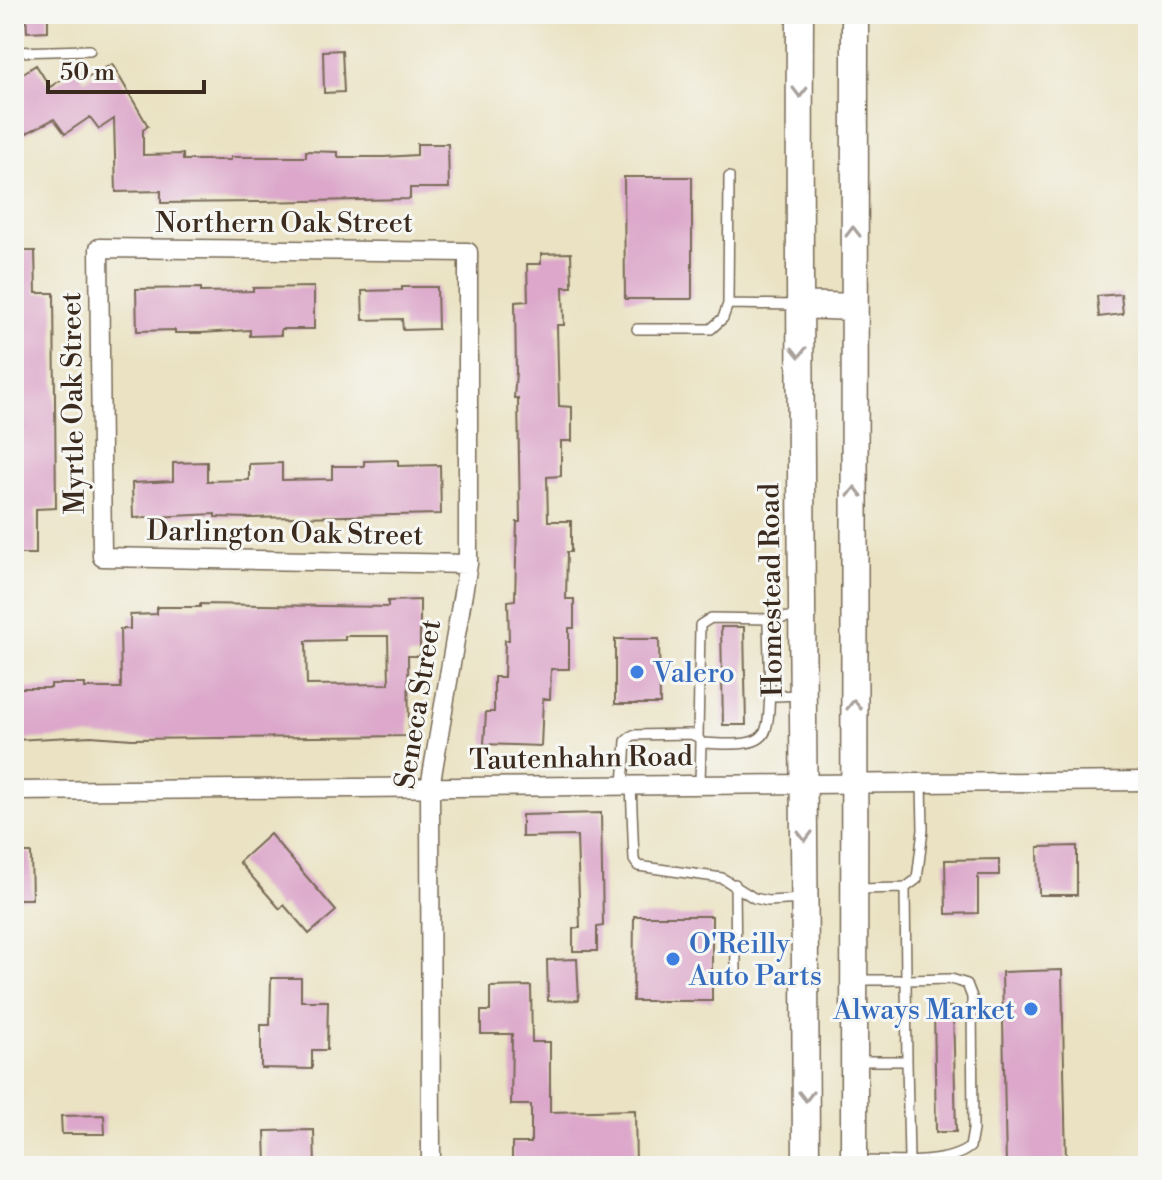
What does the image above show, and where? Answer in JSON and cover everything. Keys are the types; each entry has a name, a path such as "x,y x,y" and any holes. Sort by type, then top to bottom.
{"main road":[{"name":"Homestead Road","path":"800,14 799,305 806,1166"},
{"path":"854,1164 855,14"},
{"path":"799,305 853,307"}],"street":[{"name":"Northern Oak Street","path":"99,248 468,252"},
{"name":"Myrtle Oak Street","path":"99,248 102,557"},
{"name":"Seneca Street","path":"431,1166 430,787 468,564 468,252"},
{"name":"Darlington Oak Street","path":"102,557 468,564"},
{"name":"Tautenhahn Road","path":"14,791 1148,781"}],"lane":[{"path":"14,52 90,50"},
{"path":"637,329 711,329 723,318 728,304 729,177"},
{"path":"728,304 799,305"},
{"path":"700,784 700,625 711,618 803,616"},
{"path":"771,619 768,624 770,690 766,731 761,738 752,742 700,740 691,734 633,735 626,741 634,860 638,866 722,878 754,898 768,901 805,899"},
{"path":"770,690 776,696 803,695"},
{"path":"853,889 905,888 917,879 923,830 922,782"},
{"path":"735,884 736,973"},
{"path":"905,888 909,1160"},
{"path":"854,980 951,979 967,984 972,997 973,1130 970,1147 961,1155 854,1164"},
{"path":"854,1061 907,1061"}],"building":[{"path":"26,14 48,14 48,31 27,32"},
{"path":"342,50 344,92 324,93 323,51"},
{"path":"112,64 148,126 143,130 143,155 183,154 183,160 231,160 231,157 306,157 306,151 338,152 338,157 384,157 417,155 417,144 448,144 449,188 410,188 410,199 257,202 161,203 161,191 116,192 114,119 99,129 90,117 65,134 54,119 21,136 14,124 14,79 36,65 50,87 77,69 84,80"},
{"path":"624,177 692,177 692,299 625,299"},
{"path":"14,251 35,251 36,293 54,293 56,508 36,509 36,554 14,554"},
{"path":"571,253 572,287 563,287 564,325 557,325 559,406 572,407 572,441 561,441 561,476 547,477 548,521 571,521 566,599 574,599 574,628 569,628 569,669 551,669 550,699 543,699 541,746 484,744 486,712 494,712 494,677 504,677 505,640 509,640 508,601 515,600 517,522 520,522 518,398 514,398 515,302 528,301 527,264 541,264 541,254"},
{"path":"314,287 314,329 281,329 281,335 250,336 250,330 201,333 137,331 136,289 201,288 201,292"},
{"path":"402,287 437,287 438,329 403,330 402,319 363,320 362,291 402,290"},
{"path":"1121,294 1123,314 1099,317 1097,296"},
{"path":"398,460 398,466 440,465 441,514 250,518 215,517 215,514 133,518 132,483 173,481 173,463 207,462 207,481 249,480 249,464 282,463 282,480 332,479 332,466 364,466 364,461"},
{"path":"420,600 420,656 408,656 409,736 132,739 91,736 14,740 14,688 85,684 85,688 121,688 120,629 130,629 130,615 157,614 157,607 200,607 200,604 388,607 388,601","holes":["345,636 388,636 389,684 307,685 306,641 345,640"]},
{"name":"Valero","path":"721,627 744,627 746,725 723,725"},
{"name":"Valero","path":"615,639 659,639 660,704 615,704"},
{"path":"601,813 603,926 597,927 597,951 573,951 573,928 580,928 577,836 522,837 522,815"},
{"path":"270,834 336,911 309,934 284,905 280,909 239,862"},
{"path":"1077,846 1077,895 1039,895 1038,847"},
{"path":"14,853 31,853 32,899 14,899"},
{"path":"999,859 999,875 978,875 978,913 946,914 945,860"},
{"name":"O'Reilly Auto Parts","path":"634,916 712,916 712,1001 633,1001"},
{"path":"577,959 579,1000 548,1001 547,960"},
{"path":"1062,970 1066,1164 1006,1166 1002,972"},
{"path":"271,978 301,978 301,1001 328,1001 327,1050 312,1050 312,1069 261,1068 261,1025 270,1025"},
{"path":"531,986 532,1042 550,1042 550,1112 635,1110 636,1166 563,1162 563,1166 512,1166 512,1143 531,1143 531,1105 511,1105 512,1034 481,1034 481,1011 490,1011 490,987"},
{"path":"953,1007 956,1132 936,1132 934,1008"},
{"path":"104,1115 105,1134 62,1134 61,1116"},
{"path":"314,1130 315,1166 266,1166 265,1131"}],"place":[{"name":"Valero","path":"637,672"},
{"name":"O'Reilly Auto Parts","path":"673,959"},
{"name":"Always Market","path":"1031,1009"}]}
